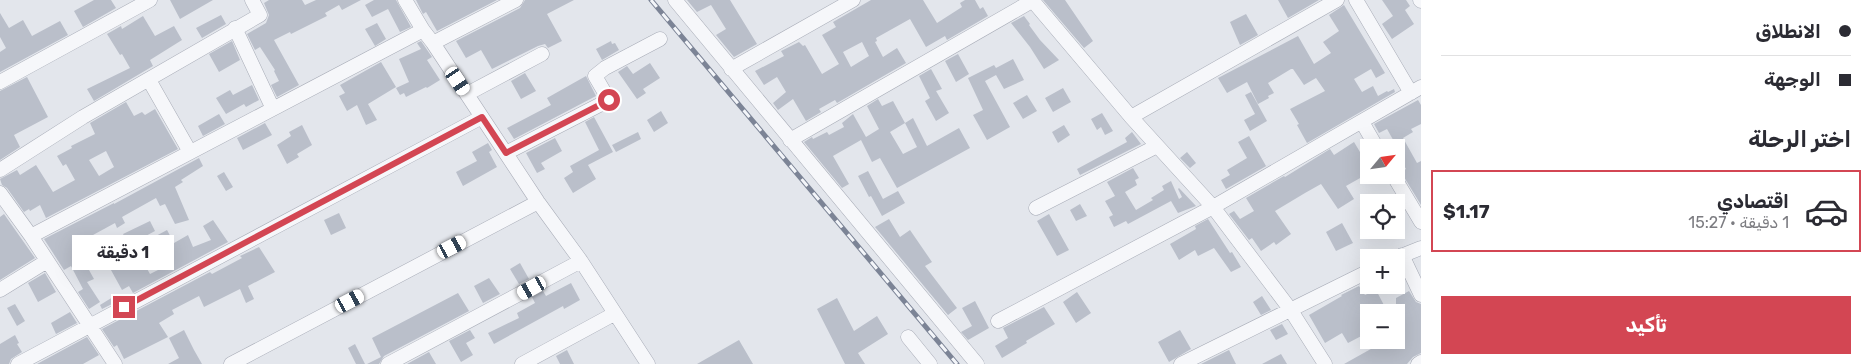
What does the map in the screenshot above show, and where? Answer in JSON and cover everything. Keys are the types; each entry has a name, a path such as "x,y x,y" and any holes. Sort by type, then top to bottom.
{"street":[{"path":"0,82 150,0"},
{"path":"0,170 83,117 260,15 252,0"},
{"path":"405,0 423,30 538,202 581,261 648,364"},
{"path":"433,43 516,0"},
{"path":"675,0 977,364"},
{"path":"731,69 853,0"},
{"path":"790,140 1032,0 1131,117 1213,208 1290,309 1320,362"},
{"path":"1131,117 1337,0"},
{"path":"998,321 1213,208 1416,90 1356,0"},
{"path":"235,28 273,109"},
{"path":"31,236 423,30"},
{"path":"506,153 609,100 595,76 605,68 660,38"},
{"path":"467,94 542,54"},
{"path":"149,80 190,152"},
{"path":"18,364 482,117"},
{"path":"1362,122 1372,139"},
{"path":"1036,208 1157,146"},
{"path":"1398,184 1421,222"},
{"path":"3,201 31,236 115,364"},
{"path":"231,364 538,202"},
{"path":"1405,255 1421,248"},
{"path":"0,290 47,261"},
{"path":"388,364 581,261"},
{"path":"1405,267 1421,295"},
{"path":"1181,364 1360,275"},
{"path":"522,364 614,314"},
{"path":"908,337 930,364"}],"building":[{"path":"94,0 111,0 116,8 83,27 74,11"},
{"path":"170,0 213,0 180,19"},
{"path":"269,0 302,0 305,5 316,0 361,0 342,10 339,5 325,13 327,16 291,34 290,32 274,40 299,85 277,97 271,85 279,81 275,70 260,47 255,50 247,34 266,23 269,15 264,3"},
{"path":"374,0 396,0 411,27 400,32 388,9 372,17 365,5"},
{"path":"416,0 497,0 437,31 426,12 423,14"},
{"path":"525,0 574,0 547,14 562,41 548,48 545,44 538,46 492,69 481,50 466,58 456,41 520,8"},
{"path":"687,0 730,0 757,44 734,57 716,35 726,29 711,5 697,12"},
{"path":"871,0 923,0 937,23 962,7 960,3 965,0 975,0 980,9 983,7 988,16 947,40 945,36 926,47 910,19 876,38 877,41 875,42 883,57 897,48 906,63 837,103 835,100 819,109 821,112 806,121 793,99 778,110 773,103 786,92 777,77 764,85 755,71 784,56 781,51 799,42 803,46 805,45 822,74 839,64 822,35 836,27 833,22","holes":["862,42 869,56 851,67 843,52"]},
{"path":"1043,0 1065,0 1093,41 1084,48"},
{"path":"1278,0 1319,0 1288,18"},
{"path":"1382,0 1406,0 1410,6 1405,10 1414,24 1392,39 1382,24 1393,16"},
{"path":"1344,5 1385,73 1376,78 1371,69 1354,79 1362,92 1373,86 1378,96 1394,89 1395,92 1307,143 1290,109 1325,91 1316,78 1304,85 1293,69 1291,69 1268,83 1274,93 1258,104 1247,82 1227,93 1218,78 1298,36 1314,64 1331,53 1323,42 1339,31 1329,15"},
{"path":"0,13 9,28 23,20 32,36 60,21 68,35 0,72 0,52 6,48 0,37"},
{"path":"1246,14 1258,35 1240,45 1230,22"},
{"path":"221,15 226,24 202,38 196,28"},
{"path":"143,16 155,36 174,26 182,40 150,60 153,66 94,101 87,89 130,68 107,34 121,26 122,29"},
{"path":"1024,16 1040,40 1059,60 1044,69 1011,23"},
{"path":"377,23 386,39 375,46 365,29"},
{"path":"232,41 240,60 219,72 209,54"},
{"path":"421,41 432,57 427,60 440,80 406,97 404,93 400,95 396,88 409,82 399,59 421,49 417,43"},
{"path":"611,41 612,44 615,43 619,50 602,60 596,49"},
{"path":"958,54 969,74 956,82 945,61"},
{"path":"1013,59 1024,80 1004,89 996,75 985,81 1010,127 987,140 973,115 983,110 968,78 994,65 996,68"},
{"path":"381,62 396,87 368,104 377,120 366,125 357,105 347,111 339,96 345,93 340,85"},
{"path":"650,63 660,78 643,89 646,93 637,99 618,72 627,66 633,74"},
{"path":"931,69 942,89 936,91 949,113 936,121 925,101 930,98 919,76"},
{"path":"525,73 536,91 521,99 511,81"},
{"path":"586,76 596,96 514,139 507,128 551,105 547,98"},
{"path":"27,77 48,117 14,135 20,147 0,160 0,91"},
{"path":"252,85 259,100 246,107 244,104 226,114 216,98 230,90 233,95"},
{"path":"1063,88 1071,102 1053,112 1045,98"},
{"path":"1251,92 1267,121 1250,131 1244,120 1255,114 1245,95"},
{"path":"1027,95 1037,111 1023,119 1013,103"},
{"path":"878,99 882,106 893,101 905,123 913,118 927,146 959,128 970,148 897,188 880,158 872,162 861,140 833,156 849,184 842,188 804,142 827,132 829,135 844,127 842,123 853,114 866,137 879,129 867,106","holes":["905,123 917,147 903,154 890,132"]},
{"path":"1418,100 1421,105 1421,124 1411,129 1413,132 1404,139 1393,139 1387,129 1379,133 1374,124"},
{"path":"126,102 134,116 142,112 145,115 155,109 178,149 46,218 40,205 24,212 7,188 2,185 0,179 17,170 20,175 36,165 53,192 75,180 66,164 63,166 57,156 72,148 71,146 95,134 90,123","holes":["106,151 114,167 99,176 89,160"]},
{"path":"661,111 668,123 654,132 647,120"},
{"path":"1102,113 1113,131 1105,135 1101,127 1097,130 1091,119"},
{"path":"219,114 225,124 203,136 198,126"},
{"path":"594,117 613,152 588,165 596,179 573,193 564,178 573,172 570,166 599,150 585,122"},
{"path":"265,123 272,135 243,150 237,138"},
{"path":"302,125 312,145 297,154 299,157 287,164 277,145 291,136 289,132"},
{"path":"1064,125 1070,135 1058,143 1052,132"},
{"path":"638,132 641,139 616,152 612,145"},
{"path":"1132,132 1141,144 1080,175 1077,169 1127,142 1125,138"},
{"path":"1249,136 1266,166 1275,161 1226,189 1221,180 1230,175 1227,170 1247,158 1238,142"},
{"path":"555,138 562,151 541,163 545,169 537,173 526,153"},
{"path":"1354,142 1360,152 1360,178 1346,186 1354,199 1338,209 1321,184 1275,211 1291,234 1276,245 1274,242 1261,251 1252,238 1249,240 1229,214 1234,211 1240,219 1254,211 1246,198 1285,177 1330,149 1334,155"},
{"path":"1405,142 1417,163 1421,161 1421,205 1405,179"},
{"path":"488,143 492,150 489,152 497,167 463,186 456,172 477,161 472,152"},
{"path":"1187,152 1196,163 1190,168 1180,158"},
{"path":"199,158 203,166 181,180 183,182 175,187 189,220 175,224 165,204 160,206 156,198 122,217 125,223 117,228 115,223 82,241 95,266 89,270 94,279 87,282 100,302 89,309 78,292 83,289 71,266 64,270 44,239"},
{"path":"1133,168 1139,178 1135,180 1137,185 1125,192 1136,210 1153,200 1151,198 1164,190 1162,186 1171,181 1179,199 1182,197 1179,188 1196,206 1178,213 1171,201 1128,224 1126,221 1114,227 1109,217 1113,215 1105,201 1115,196 1107,182"},
{"path":"868,171 883,199 898,191 905,203 882,216 858,176"},
{"path":"224,172 233,187 226,191 217,176"},
{"path":"1080,204 1087,216 1076,221 1070,210"},
{"path":"339,213 346,228 331,235 324,220"},
{"path":"4,214 35,258 0,280 0,217"},
{"path":"1049,214 1069,250 1057,256 1037,221"},
{"path":"889,219 900,237 910,230 932,262 925,266 957,308 948,315 875,227"},
{"path":"1208,219 1241,267 1231,272 1214,248 1198,256 1195,250 1179,260 1170,244 1196,229 1195,226"},
{"path":"213,220 228,242 133,293 129,286 122,290 106,261 121,253 129,267 142,260 150,274 168,265 154,237 167,230 174,243 188,235 193,247 211,240 203,226"},
{"path":"150,221 155,231 129,245 123,234"},
{"path":"1342,223 1353,243 1336,251 1326,232"},
{"path":"259,247 275,272 248,286 254,299 246,303 240,289 204,307 199,296 172,310 174,314 159,323 168,337 124,359 117,345 114,347 102,329 210,272 212,274 242,258 240,256"},
{"path":"520,263 529,279 519,284 510,269"},
{"path":"45,273 56,292 38,302 28,283"},
{"path":"489,278 500,294 483,303 474,286"},
{"path":"571,283 580,300 564,309 563,306 494,344 488,333 519,318 517,313 535,303 532,297 543,291 546,296"},
{"path":"1359,286 1360,294 1378,294 1383,304 1360,304 1360,337 1348,343 1342,333 1325,343 1309,315"},
{"path":"1409,291 1416,302 1421,304 1421,353 1413,357 1407,364 1344,364 1371,349 1405,349 1405,304 1396,304 1396,298"},
{"path":"1077,292 1091,313 1076,323 1063,302"},
{"path":"458,293 469,311 384,356 379,364 367,364 381,357 372,338"},
{"path":"1262,296 1271,310 1261,315 1253,302"},
{"path":"113,297 116,302 102,309 100,305"},
{"path":"837,298 854,331 877,316 888,334 858,353 865,364 845,364 817,309"},
{"path":"975,301 989,328 968,340 961,332 972,326 962,308"},
{"path":"15,304 25,321 17,326 7,308"},
{"path":"1044,307 1055,324 1002,358 995,346 1008,338 1003,328"},
{"path":"70,312 77,323 56,334 51,323"},
{"path":"1282,324 1288,334 1276,340 1270,330"},
{"path":"184,330 202,364 168,364 179,358 169,338"},
{"path":"470,330 475,338 466,343 473,355 461,362 449,341"},
{"path":"1180,330 1191,349 1169,362 1158,342"},
{"path":"15,335 19,343 17,344 22,352 11,359 9,364 0,364 0,344"},
{"path":"87,337 99,355 83,364 37,364"},
{"path":"739,340 753,364 697,364"},
{"path":"355,344 365,364 356,364 348,348"},
{"path":"567,350 574,364 560,364 556,356"},
{"path":"1229,350 1236,364 1201,364"},
{"path":"429,352 436,364 407,364"},
{"path":"1281,354 1287,364 1262,364"}],"railway":[{"path":"651,0 957,364"}],"route":[{"path":"124,307 482,117 506,153 609,100"}]}
